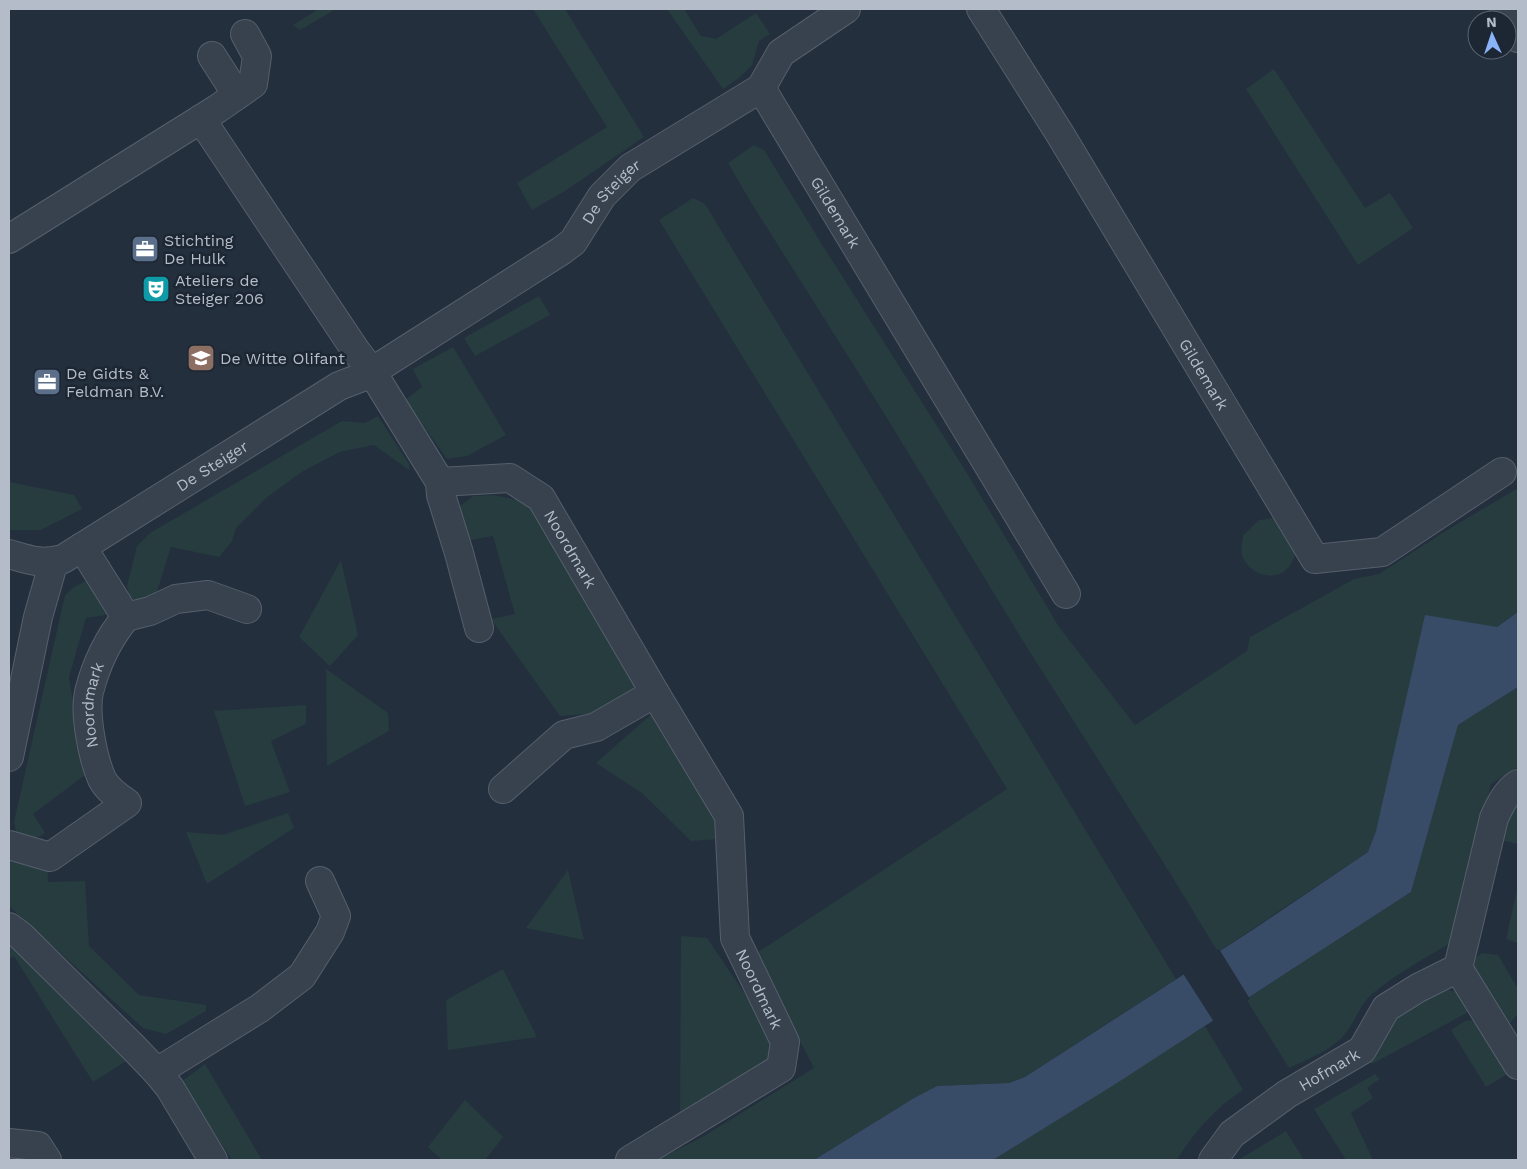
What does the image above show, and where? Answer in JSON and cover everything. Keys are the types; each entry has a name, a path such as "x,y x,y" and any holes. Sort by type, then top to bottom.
{"street":[{"path":"761,88 780,53 846,9"},
{"name":"Gildemark","path":"981,9 1060,134 1315,559 1382,552 1502,472"},
{"path":"1504,9 1518,38"},
{"path":"9,239 201,119 253,84 257,56 245,34"},
{"path":"212,56 236,96"},
{"name":"De Steiger","path":"9,554 38,562 63,559 339,386 372,372 561,251 573,242 602,196 630,168 722,110 761,88"},
{"name":"Gildemark","path":"761,88 1066,594"},
{"path":"201,119 372,372 440,482 441,495 479,628"},
{"name":"Noordmark","path":"440,482 510,478 541,498 729,816 735,938 784,1042 780,1068 630,1160"},
{"path":"82,547 126,617 150,612 176,599 208,595 247,609"},
{"path":"9,757 38,617 54,561"},
{"name":"Noordmark","path":"9,844 50,857 127,803 103,780 93,753 88,721 88,694 104,650 113,633 126,617"},
{"path":"502,790 564,735 596,727 655,692"},
{"path":"1518,784 1511,788 1501,802 1494,818 1458,968 1518,1065"},
{"path":"157,1072 260,1008 302,976 330,932 336,916 320,881"},
{"path":"9,927 21,936 157,1072 170,1088 213,1160"},
{"name":"Hofmark","path":"1213,1160 1232,1134 1287,1094 1362,1050 1386,1008 1418,988 1458,968"},
{"path":"9,1143 38,1146 47,1160"}],"green space":[{"path":"319,9 336,9 300,30 293,25"},
{"path":"533,9 565,9 644,137 565,191 532,210 517,183 607,127"},
{"path":"667,9 684,9 701,36 716,39 756,13 770,34 759,41 752,65 739,78 723,89"},
{"path":"1274,69 1365,208 1390,193 1413,228 1358,265 1246,89"},
{"path":"754,145 764,150 970,478 1059,627 1135,725 1247,651 1250,637 1354,579 1379,574 1444,532 1518,488 1518,612 1497,627 1376,831 1368,852 1218,952 1023,641 728,163"},
{"path":"693,198 705,204 1176,979 1025,1077 1009,1083 937,1086 914,1098 814,1160 658,1160 704,1136 814,1068 755,954 1007,789 659,220"},
{"path":"539,296 550,315 475,356 464,338"},
{"path":"453,347 506,435 467,456 447,459 405,400 422,387 413,369"},
{"path":"378,416 409,464 409,470 374,445 340,452 303,471 266,498 236,528 232,541 219,557 171,547 154,601 144,605 130,597 127,586 137,546 150,533 342,421 365,423"},
{"path":"9,482 74,495 82,509 41,530 9,530"},
{"path":"492,495 530,502 641,695 601,713 560,716 491,619 515,614 493,536 465,541 460,506 473,496"},
{"path":"1276,518 1298,546 1288,568 1274,576 1254,571 1245,561 1241,548 1243,536 1259,520"},
{"path":"341,560 358,635 330,666 299,637"},
{"path":"92,578 111,614 86,618 69,677 85,775 33,814 45,833 30,842 17,836 14,822 65,595 74,587"},
{"path":"326,669 388,713 389,731 327,766"},
{"path":"1518,687 1518,767 1491,784 1455,940 1401,972 1371,995 1340,1040 1319,1054 1289,1068 1246,999 1411,892 1458,725"},
{"path":"306,705 306,724 271,741 290,792 245,806 214,711"},
{"path":"654,712 721,817 720,839 691,841 642,793 596,763"},
{"path":"1518,803 1518,844 1501,840 1514,808"},
{"path":"288,813 294,828 207,884 186,832 223,835"},
{"path":"9,855 47,862 48,882 85,881 89,946 139,995 206,1005 206,1011 166,1034 143,1028 9,906"},
{"path":"568,870 584,940 526,928"},
{"path":"1518,885 1518,943 1506,939"},
{"path":"681,936 707,938 774,1037 771,1061 680,1118"},
{"path":"9,945 58,990 128,1060 93,1082 14,956 9,959"},
{"path":"1482,953 1498,955 1518,989 1518,1014 1510,1023 1474,973 1474,959"},
{"path":"503,969 537,1037 448,1050 446,1000"},
{"path":"1449,990 1459,993 1474,1009 1372,1064 1370,1061 1381,1036 1390,1022 1417,1002 1433,994"},
{"path":"1474,1020 1482,1024 1509,1073 1486,1087 1451,1030 1465,1021"},
{"path":"1205,1026 1243,1090 1206,1121 1177,1160 993,1160"},
{"path":"205,1064 262,1160 232,1160 181,1082"},
{"path":"1375,1074 1380,1079 1367,1088 1373,1098 1351,1113 1373,1160 1346,1160 1314,1109"},
{"path":"465,1100 503,1137 485,1160 442,1160 428,1147"},
{"path":"1286,1131 1304,1160 1238,1160"}],"water":[{"path":"1518,612 1518,687 1458,725 1411,892 1117,1083 993,1160 814,1160 914,1098 937,1086 1009,1083 1025,1077 1254,929 1368,852 1376,831 1425,615 1497,627"}],"pier":[{"path":"1219,949 1250,999 1214,1022 1182,972"}],"place":[{"name":"Stichting De Hulk","path":"145,249"},
{"name":"Ateliers de Steiger 206","path":"156,289"},
{"name":"De Witte Olifant","path":"201,358"},
{"name":"De Gidts & Feldman B.V.","path":"47,382"}]}
